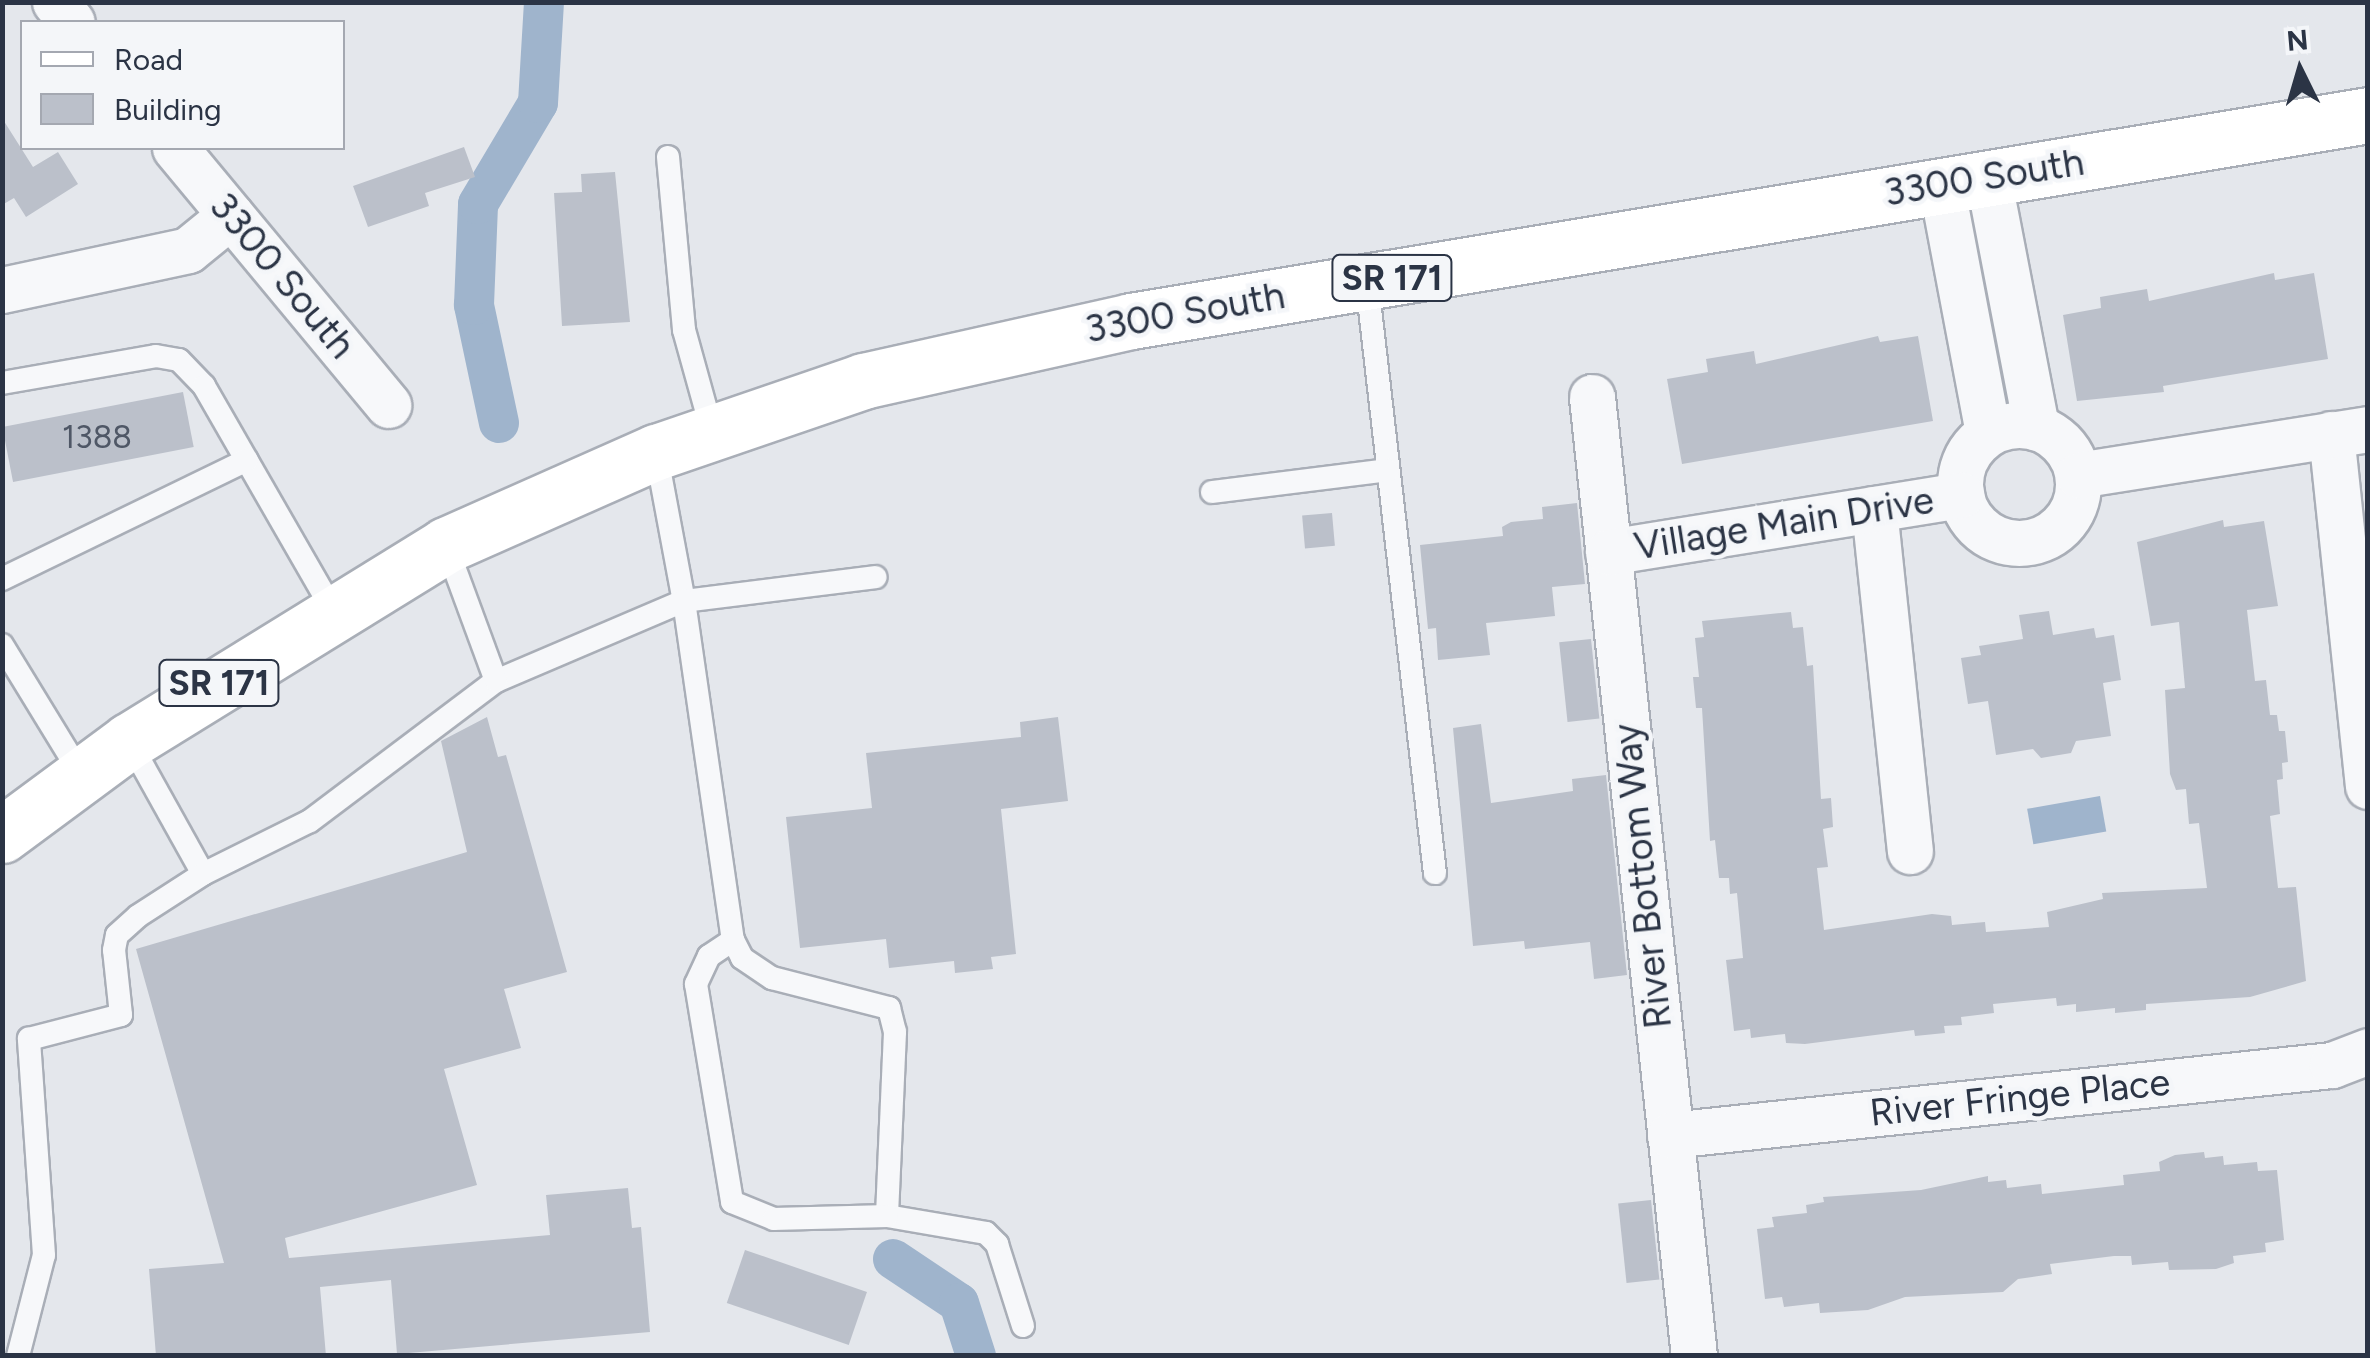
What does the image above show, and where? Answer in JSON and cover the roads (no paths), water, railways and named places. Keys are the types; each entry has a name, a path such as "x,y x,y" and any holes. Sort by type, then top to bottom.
{"main road":[{"name":"3300 South","path":"446,545 712,431 974,352 1965,180 2368,115"},
{"name":"SR 171","path":"2,835 129,741 446,545"}],"street":[{"name":"3300 South","path":"178,150 388,405"},
{"path":"1965,180 1988,434 2036,427"},
{"path":"1965,180 2036,427 2071,454 2078,475 2349,432 2368,786"},
{"path":"2,290 188,250 231,215"},
{"name":"River Bottom Way","path":"1592,397 1694,1356"},
{"name":"Village Main Drive","path":"1988,434 1971,450 1960,495 1981,530 1999,540 2039,541 2070,515 2078,475"},
{"name":"Village Main Drive","path":"1608,552 1960,495"},
{"path":"1874,509 1910,851"},
{"name":"River Fringe Place","path":"1670,1135 2332,1065 2368,1051"}],"lane":[{"path":"668,157 684,330 712,431"},
{"path":"1367,283 1436,873"},
{"path":"2,383 156,356 178,360 204,386 334,612"},
{"path":"656,452 684,601 732,940 742,958 772,978 875,1001 894,1017 888,1216"},
{"path":"2,579 247,460"},
{"path":"1212,492 1388,470"},
{"path":"446,545 496,681"},
{"path":"18,1356 44,1255 30,1039 121,1015 117,935 203,874 310,822 496,681 684,601 876,577"},
{"path":"2,645 82,774"},
{"path":"129,741 203,874"},
{"path":"732,940 699,968 696,984 732,1202 774,1219 888,1216 986,1233 997,1244 1023,1326"}],"water":[{"path":"2100,796 2106,831 2033,844 2027,809"}],"waterway":[{"path":"499,423 474,305 478,204 538,103 544,2"},
{"path":"893,1259 959,1303 976,1356"}]}
